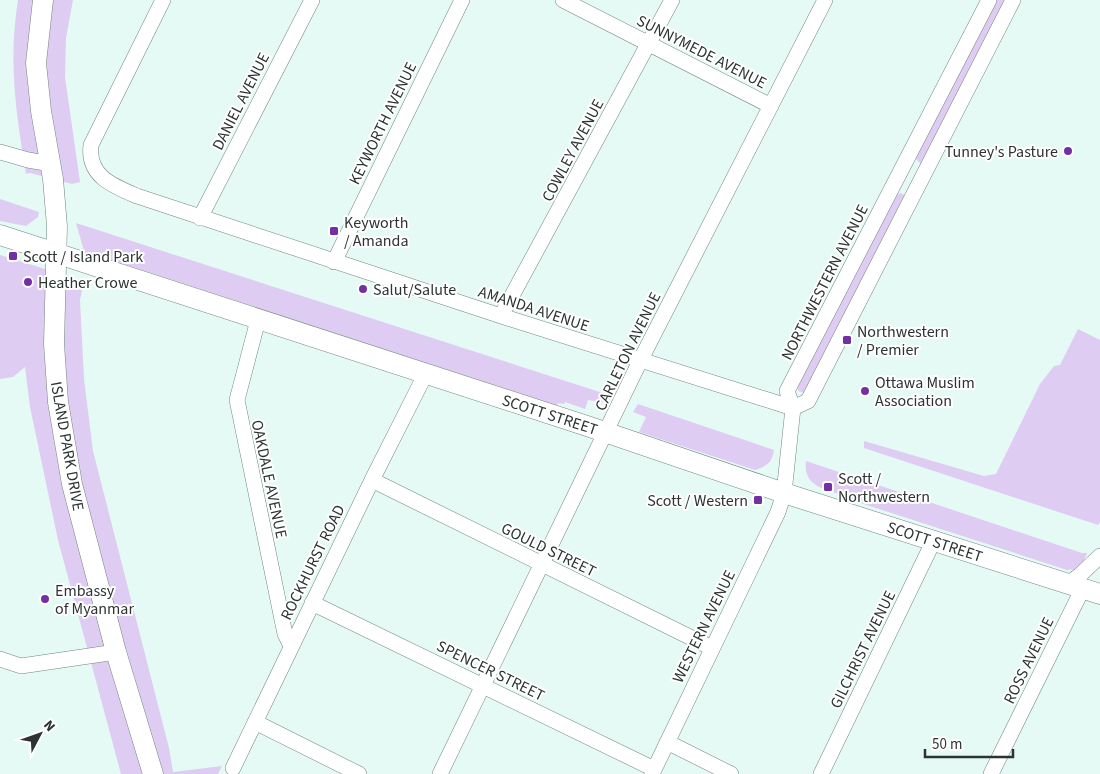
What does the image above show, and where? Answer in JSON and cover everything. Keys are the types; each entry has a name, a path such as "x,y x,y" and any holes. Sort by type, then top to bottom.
{"main road":[{"name":"ISLAND PARK DRIVE","path":"44,0 37,45 37,70 41,111 52,171 56,217 58,253 54,344 58,402 72,484 116,652 151,771"},
{"name":"SCOTT STREET","path":"0,235 784,493 1084,589"}],"street":[{"name":"AMANDA AVENUE","path":"163,0 92,140 89,157 98,174 125,191 200,218 501,316 637,367 793,408"},
{"name":"DANIEL AVENUE","path":"200,218 312,0"},
{"name":"KEYWORTH AVENUE","path":"334,262 462,0"},
{"name":"SUNNYMEDE AVENUE","path":"563,0 771,106"},
{"name":"COWLEY AVENUE","path":"501,316 650,44 672,0"},
{"name":"CARLETON AVENUE","path":"440,774 637,367 825,0"},
{"name":"NORTHWESTERN AVENUE","path":"784,493 793,408 788,392 989,0"},
{"path":"793,408 808,401 1013,0"},
{"path":"0,152 28,160 52,171"},
{"path":"900,174 919,184"},
{"name":"OAKDALE AVENUE","path":"258,320 237,393 238,409 285,634 291,646"},
{"name":"ROCKHURST ROAD","path":"233,768 372,480 426,374"},
{"name":"GOULD STREET","path":"372,480 712,648"},
{"name":"WESTERN AVENUE","path":"653,771 778,512 784,493"},
{"name":"GILCHRIST AVENUE","path":"821,774 934,540"},
{"path":"1084,589 1100,556"},
{"path":"1100,556 1100,571"},
{"name":"ROSS AVENUE","path":"991,774 1084,589"},
{"name":"SPENCER STREET","path":"312,603 483,685 653,771"},
{"path":"0,659 21,666 116,652"},
{"path":"255,722 359,774"},
{"path":"667,742 731,774"}],"shaded area":[{"path":"18,0 73,0 66,38 65,77 80,182 72,184 30,173 26,174 16,108 14,66 15,23"},
{"path":"996,0 1009,0 921,164 915,158"},
{"path":"900,193 905,195 805,393 798,391 798,384 895,197"},
{"path":"0,199 39,212 38,217 26,226 0,221"},
{"path":"76,223 609,395 606,403 588,400 585,409 565,402 564,404 558,403 557,406 84,251"},
{"path":"0,255 84,281 80,300 84,379 93,451 169,748 173,772 222,766 218,774 121,774 58,540 30,407 25,367 13,377 0,379"},
{"path":"1078,329 1100,340 1100,522 1098,525 864,448 864,441 984,476 996,474 1040,384 1054,366 1060,365"},
{"path":"638,404 774,450 772,458 766,465 755,470 639,432 646,417 633,412"},
{"path":"806,461 1082,553 1087,553 1084,561 1075,569 1067,570 839,496 818,486 810,479 807,474"}],"place":[{"name":"Tunney's Pasture","path":"1068,151"},
{"name":"Keyworth / Amanda","path":"334,231"},
{"name":"Scott / Island Park","path":"13,256"},
{"name":"Heather Crowe","path":"28,282"},
{"name":"Salut/Salute","path":"363,289"},
{"name":"Northwestern / Premier","path":"847,340"},
{"name":"Ottawa Muslim Association","path":"865,391"},
{"name":"Scott / Northwestern","path":"828,487"},
{"name":"Scott / Western","path":"758,500"},
{"name":"Embassy of Myanmar","path":"45,599"}]}
